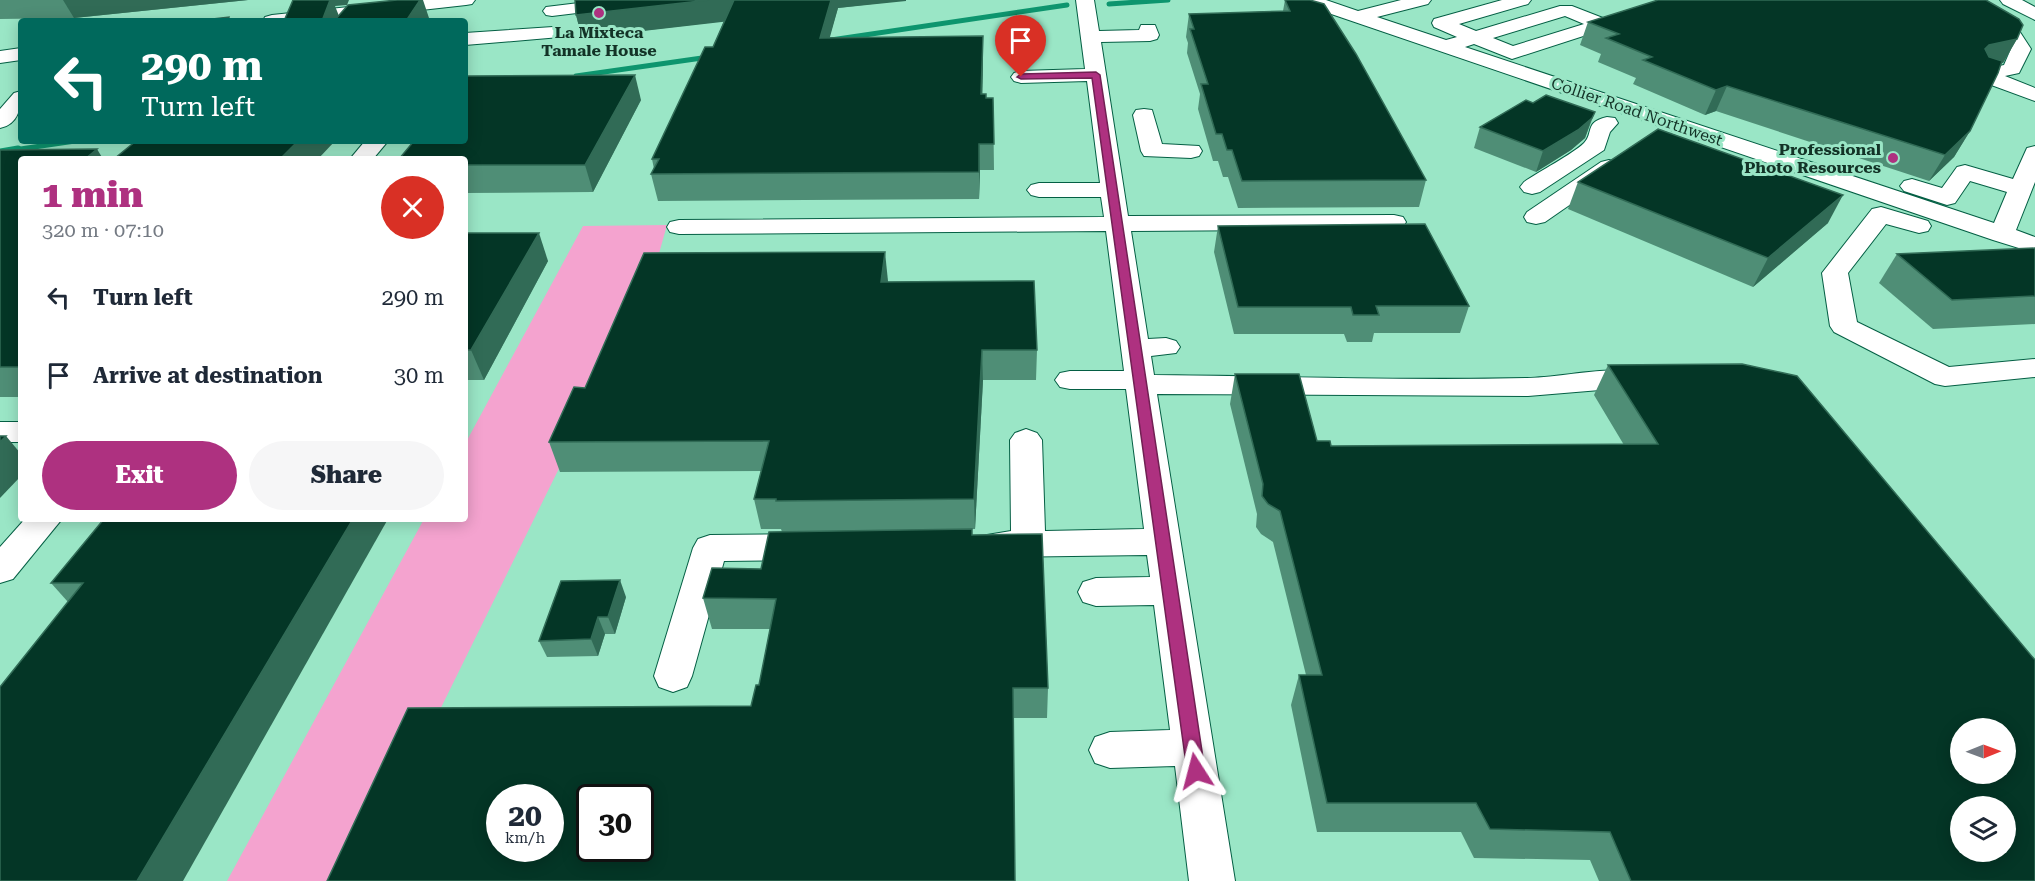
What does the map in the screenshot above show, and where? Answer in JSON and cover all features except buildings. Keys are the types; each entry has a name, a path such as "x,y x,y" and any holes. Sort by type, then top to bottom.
{"street":[{"path":"290,18 363,6 467,0 461,18"},
{"path":"1085,0 1102,116 1129,152"},
{"name":"Collier Road Northwest","path":"1308,0 1775,158 1807,160"},
{"path":"1359,16 1422,0"},
{"path":"1522,0 1441,24 1512,53 1601,24 1540,0"},
{"path":"2009,0 2035,15"},
{"path":"1447,46 1591,3"},
{"path":"552,11 579,8"},
{"path":"1090,37 1150,34 1148,28"},
{"path":"468,39 553,33"},
{"path":"2035,37 2011,33 2021,49 2012,69 1982,75 2035,94"},
{"path":"0,57 18,54"},
{"path":"1021,77 1096,75"},
{"path":"0,122 18,101"},
{"path":"1532,188 1596,145 1599,130 1597,120 1630,108"},
{"path":"1102,116 1153,113 1129,152 1113,190 1212,881"},
{"path":"0,128 18,125"},
{"path":"1741,146 1756,134 1807,160 1882,185 1947,198 1965,172 2021,189"},
{"path":"364,156 374,144"},
{"path":"1129,152 1191,151"},
{"path":"1536,217 1628,153"},
{"path":"1995,244 2035,153"},
{"path":"1754,173 1775,158"},
{"path":"1882,185 1903,211 1971,242 2035,245"},
{"path":"1039,190 1113,190"},
{"path":"1169,204 1206,203"},
{"path":"1903,211 1881,214 1835,273 1844,326 1945,377 2035,368"},
{"path":"679,227 1394,222"},
{"path":"1995,244 2035,258"},
{"path":"1135,348 1166,347"},
{"path":"1070,380 1528,387 1600,381 1667,381"},
{"path":"0,432 18,432"},
{"path":"1026,440 1028,544"},
{"path":"0,570 42,522"},
{"path":"969,544 1163,542"},
{"path":"673,676 710,548 840,546"},
{"path":"1096,592 1170,591"},
{"path":"1110,750 1193,747"}],"shaded area":[{"path":"667,225 651,282 426,738 362,881 227,881 422,522 468,522 468,438 583,226"}],"waterway":[{"path":"1109,4 1168,0"},
{"path":"831,40 1067,5"},
{"path":"576,76 709,57"},
{"path":"7,151 55,144"},
{"path":"0,152 18,149"}],"place":[{"name":"La Mixteca Tamale House","path":"599,13"},
{"name":"Professional Photo Resources","path":"1893,158"}],"route":[{"path":"1021,77 1096,75 1196,771"}]}
